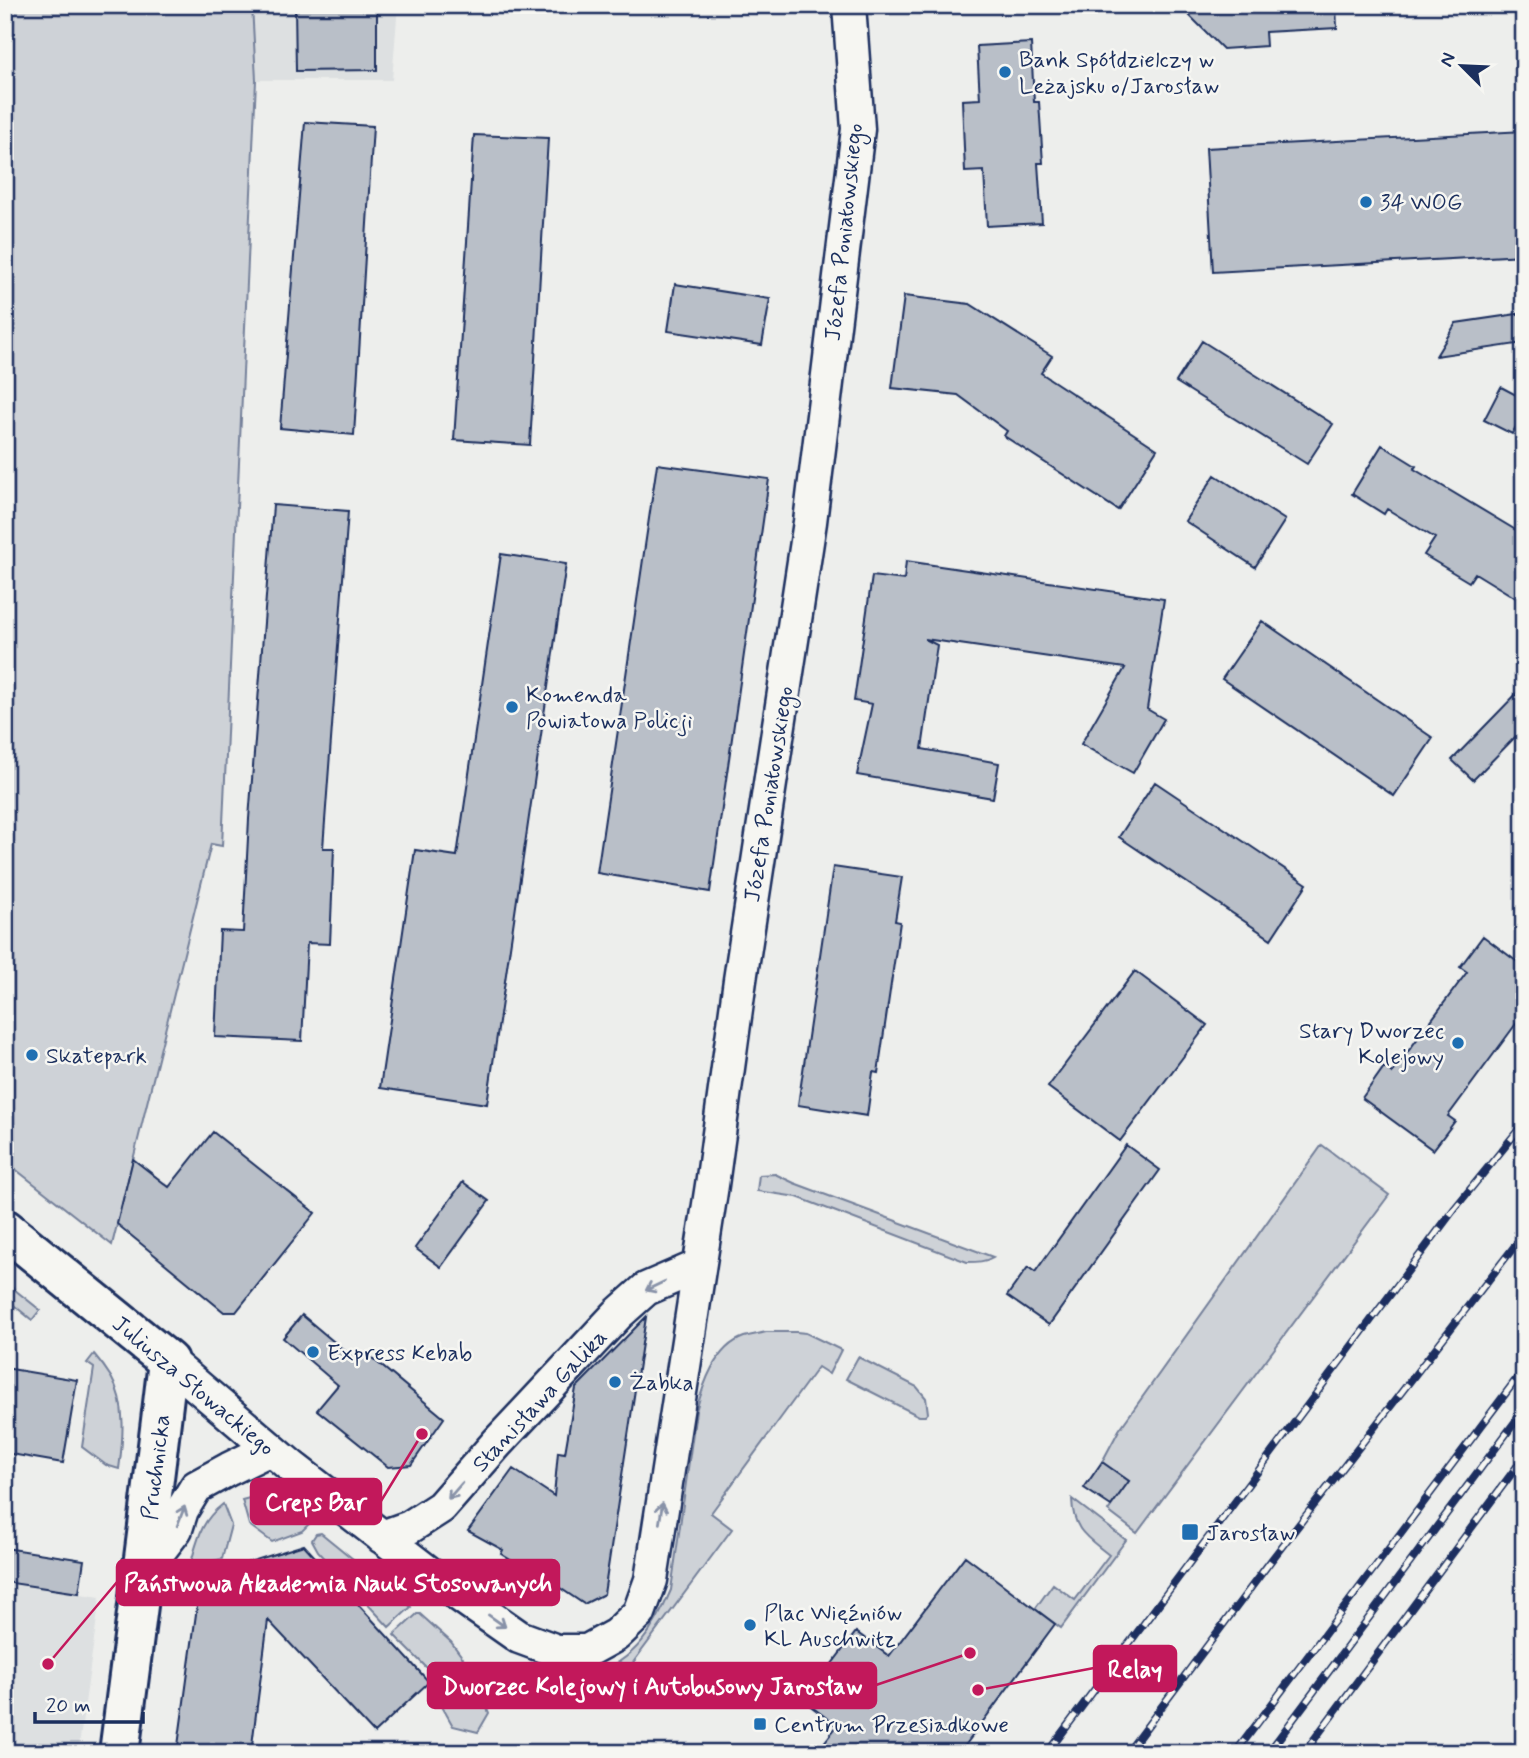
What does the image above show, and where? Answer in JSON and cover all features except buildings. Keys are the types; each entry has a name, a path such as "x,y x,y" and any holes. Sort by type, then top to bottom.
{"main road":[{"name":"Juliusza Słowackiego","path":"5,1229 168,1361"},
{"name":"Pruchnicka","path":"119,1753 168,1361"}],"street":[{"name":"Józefa Poniatowskiego","path":"650,1580 712,1185 740,980 810,522 858,130 849,5"},
{"name":"Stanisława Galika","path":"382,1537 411,1528 441,1507 496,1443 618,1314 646,1289 699,1266"},
{"name":"Juliusza Słowackiego","path":"168,1361 270,1450 442,1583 519,1637 557,1651 587,1651 616,1635 639,1613 650,1580"},
{"name":"Pruchnicka","path":"143,1572 176,1529 182,1510 196,1487 270,1450"}],"shaded area":[{"path":"5,5 252,5 256,80 222,846 211,844 112,1245 5,1161"},
{"path":"252,5 398,5 392,80 256,80"},
{"path":"1322,1145 1389,1195 1137,1533 1108,1511 1129,1481 1102,1462 1119,1430"},
{"path":"775,1174 993,1257 984,1261 967,1262 797,1197 757,1191 759,1175"},
{"path":"5,1282 40,1310 32,1320 5,1298"},
{"path":"766,1332 806,1333 841,1350 829,1374 818,1367 711,1513 732,1529 600,1707 560,1679 593,1674 621,1661 642,1641 658,1617 671,1590 696,1411 702,1390 725,1349 744,1337"},
{"path":"94,1354 111,1377 120,1399 122,1434 119,1469 106,1465 82,1447 94,1368 87,1363"},
{"path":"858,1357 917,1387 926,1398 928,1413 919,1416 846,1379"},
{"path":"253,1497 276,1503 309,1524 302,1531 272,1542 249,1525 242,1500"},
{"path":"1072,1499 1126,1540 1061,1628 1035,1609 1053,1584 1075,1600 1109,1555 1078,1526"},
{"path":"223,1504 231,1525 222,1559 190,1566 205,1524"},
{"path":"321,1533 411,1607 389,1627 318,1551 312,1540 316,1534"},
{"path":"5,1582 100,1597 78,1753 5,1753"},
{"path":"417,1614 451,1642 471,1669 489,1713 478,1732 453,1726 431,1687 437,1678 394,1635"}],"railway":[{"path":"1047,1753 1455,1208 1524,1123"},
{"path":"1127,1753 1273,1558 1524,1234"},
{"path":"1235,1753 1524,1369"},
{"path":"1268,1753 1524,1410"},
{"path":"1304,1753 1524,1457"}],"place":[{"name":"Bank Spółdzielczy w Leżajsku o/Jarosław","path":"1005,72"},
{"name":"34 WOG","path":"1366,202"},
{"name":"Komenda Powiatowa Policji","path":"512,707"},
{"name":"Stary Dworzec Kolejowy","path":"1458,1043"},
{"name":"Skatepark","path":"32,1055"},
{"name":"Express Kebab","path":"313,1352"},
{"name":"Żabka","path":"615,1382"},
{"name":"Creps Bar","path":"422,1434"},
{"name":"Jarosław","path":"1190,1532"},
{"name":"Plac Więźniów KL Auschwitz","path":"750,1625"},
{"name":"Dworzec Kolejowy i Autobusowy Jarosław","path":"970,1653"},
{"name":"Państwowa Akademia Nauk Stosowanych","path":"48,1664"},
{"name":"Relay","path":"978,1690"},
{"name":"Centrum Przesiadkowe","path":"760,1724"}]}
